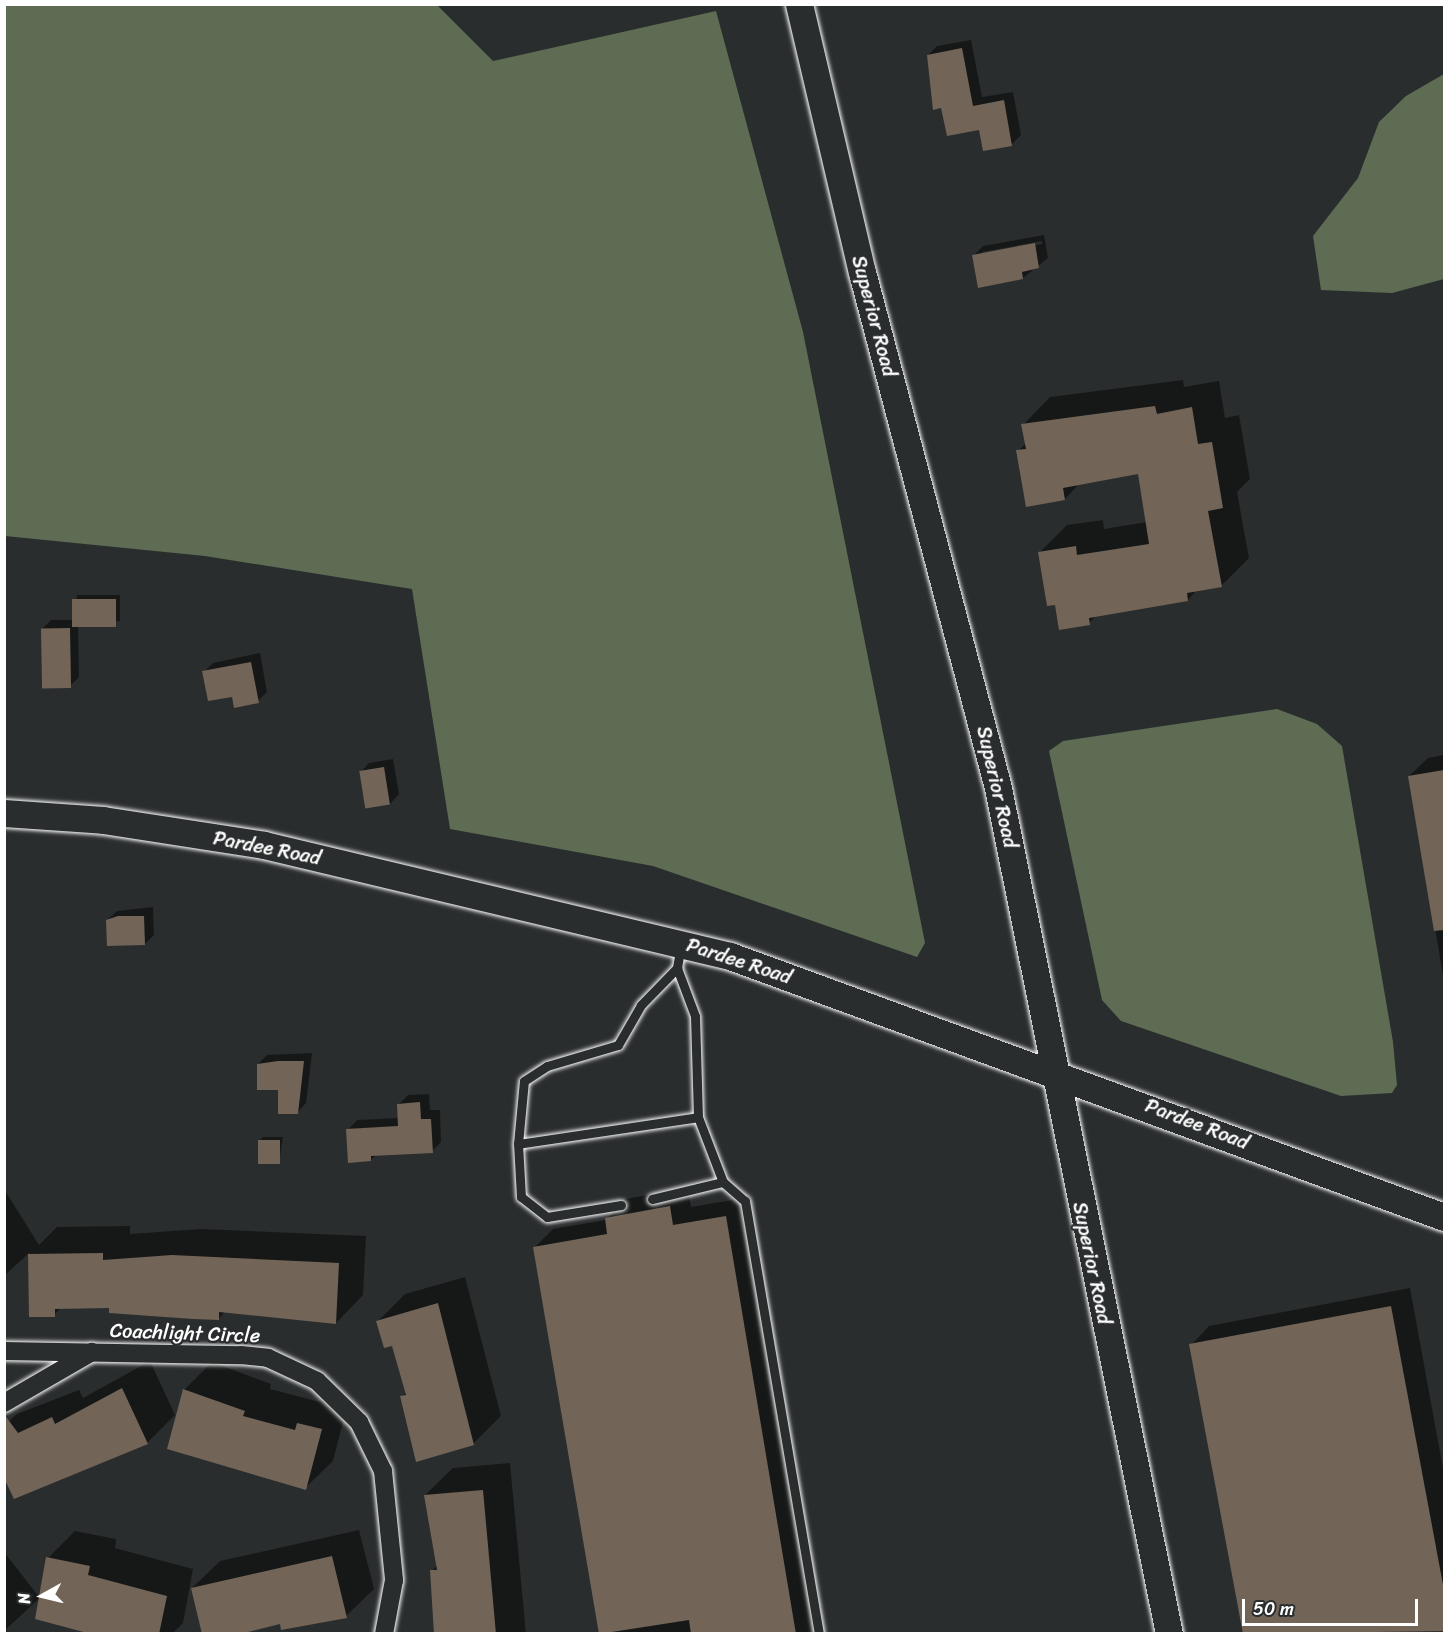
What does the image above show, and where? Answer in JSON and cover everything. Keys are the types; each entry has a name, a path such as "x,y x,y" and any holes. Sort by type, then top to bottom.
{"main road":[{"name":"Superior Road","path":"799,4 862,272 998,788 1169,1634"},
{"name":"Pardee Road","path":"4,813 103,820 264,845 679,956 1054,1071 1444,1216"}],"street":[{"name":"Coachlight Circle","path":"4,1351 268,1358 335,1395 370,1440 384,1477 394,1580 384,1634"},
{"name":"Coachlight Circle","path":"4,1403 92,1352"}],"lane":[{"path":"679,956 694,1016 698,1117 723,1182 744,1201 819,1634"},
{"path":"621,1205 547,1217 521,1197 518,1144 524,1081 547,1066 618,1045 641,1005 679,956"},
{"path":"518,1144 698,1117"},
{"path":"652,1199 723,1182"}],"green space":[{"path":"4,5 437,5 493,61 716,11 803,332 925,943 917,957 653,866 450,829 412,589 205,556 5,536"},
{"path":"1444,74 1444,279 1392,293 1321,290 1313,236 1358,178 1379,122 1406,96"},
{"path":"1277,709 1317,724 1342,746 1393,1042 1397,1085 1392,1093 1341,1096 1121,1021 1102,1000 1049,751 1063,741"}],"building":[{"path":"962,48 973,106 1004,100 1012,146 983,151 979,130 947,136 941,108 933,110 927,55"},
{"path":"1035,243 1039,268 1022,272 1023,279 978,288 972,255"},
{"path":"1155,406 1157,414 1192,407 1198,444 1212,442 1223,508 1208,511 1222,587 1187,593 1188,601 1089,618 1090,625 1059,630 1055,605 1047,606 1038,552 1076,546 1077,555 1149,544 1138,474 1063,488 1065,500 1026,507 1016,450 1026,449 1021,424"},
{"path":"72,599 116,599 116,627 72,627"},
{"path":"70,628 71,688 42,688 41,629"},
{"path":"251,662 259,703 234,708 232,697 208,701 202,671"},
{"path":"384,767 390,805 365,808 359,771"},
{"path":"1444,770 1444,930 1434,931 1408,776"},
{"path":"118,916 144,916 145,945 107,946 106,920"},
{"path":"304,1061 298,1114 278,1114 278,1090 257,1090 257,1064"},
{"path":"420,1102 421,1119 431,1119 433,1153 371,1156 371,1161 348,1163 346,1129 398,1126 397,1104"},
{"path":"258,1140 280,1140 280,1164 258,1164"},
{"path":"670,1206 673,1225 726,1216 796,1634 691,1634 689,1620 599,1634 533,1247 607,1234 605,1218"},
{"path":"103,1253 103,1260 172,1255 339,1263 336,1324 219,1312 219,1320 193,1319 109,1313 109,1308 55,1309 55,1317 29,1317 28,1254"},
{"path":"438,1303 474,1445 416,1462 400,1396 406,1395 392,1346 384,1348 376,1321"},
{"path":"1391,1306 1444,1590 1444,1631 1243,1634 1189,1344"},
{"path":"122,1388 148,1444 14,1499 4,1478 4,1414 18,1433 52,1417 55,1424"},
{"path":"183,1389 245,1411 243,1416 295,1430 297,1423 322,1429 306,1490 167,1449"},
{"path":"483,1490 496,1634 434,1634 430,1570 437,1570 424,1495"},
{"path":"332,1556 347,1618 281,1630 280,1624 240,1634 202,1634 191,1588"},
{"path":"46,1557 90,1566 88,1575 167,1596 159,1634 91,1634 35,1619"}]}
